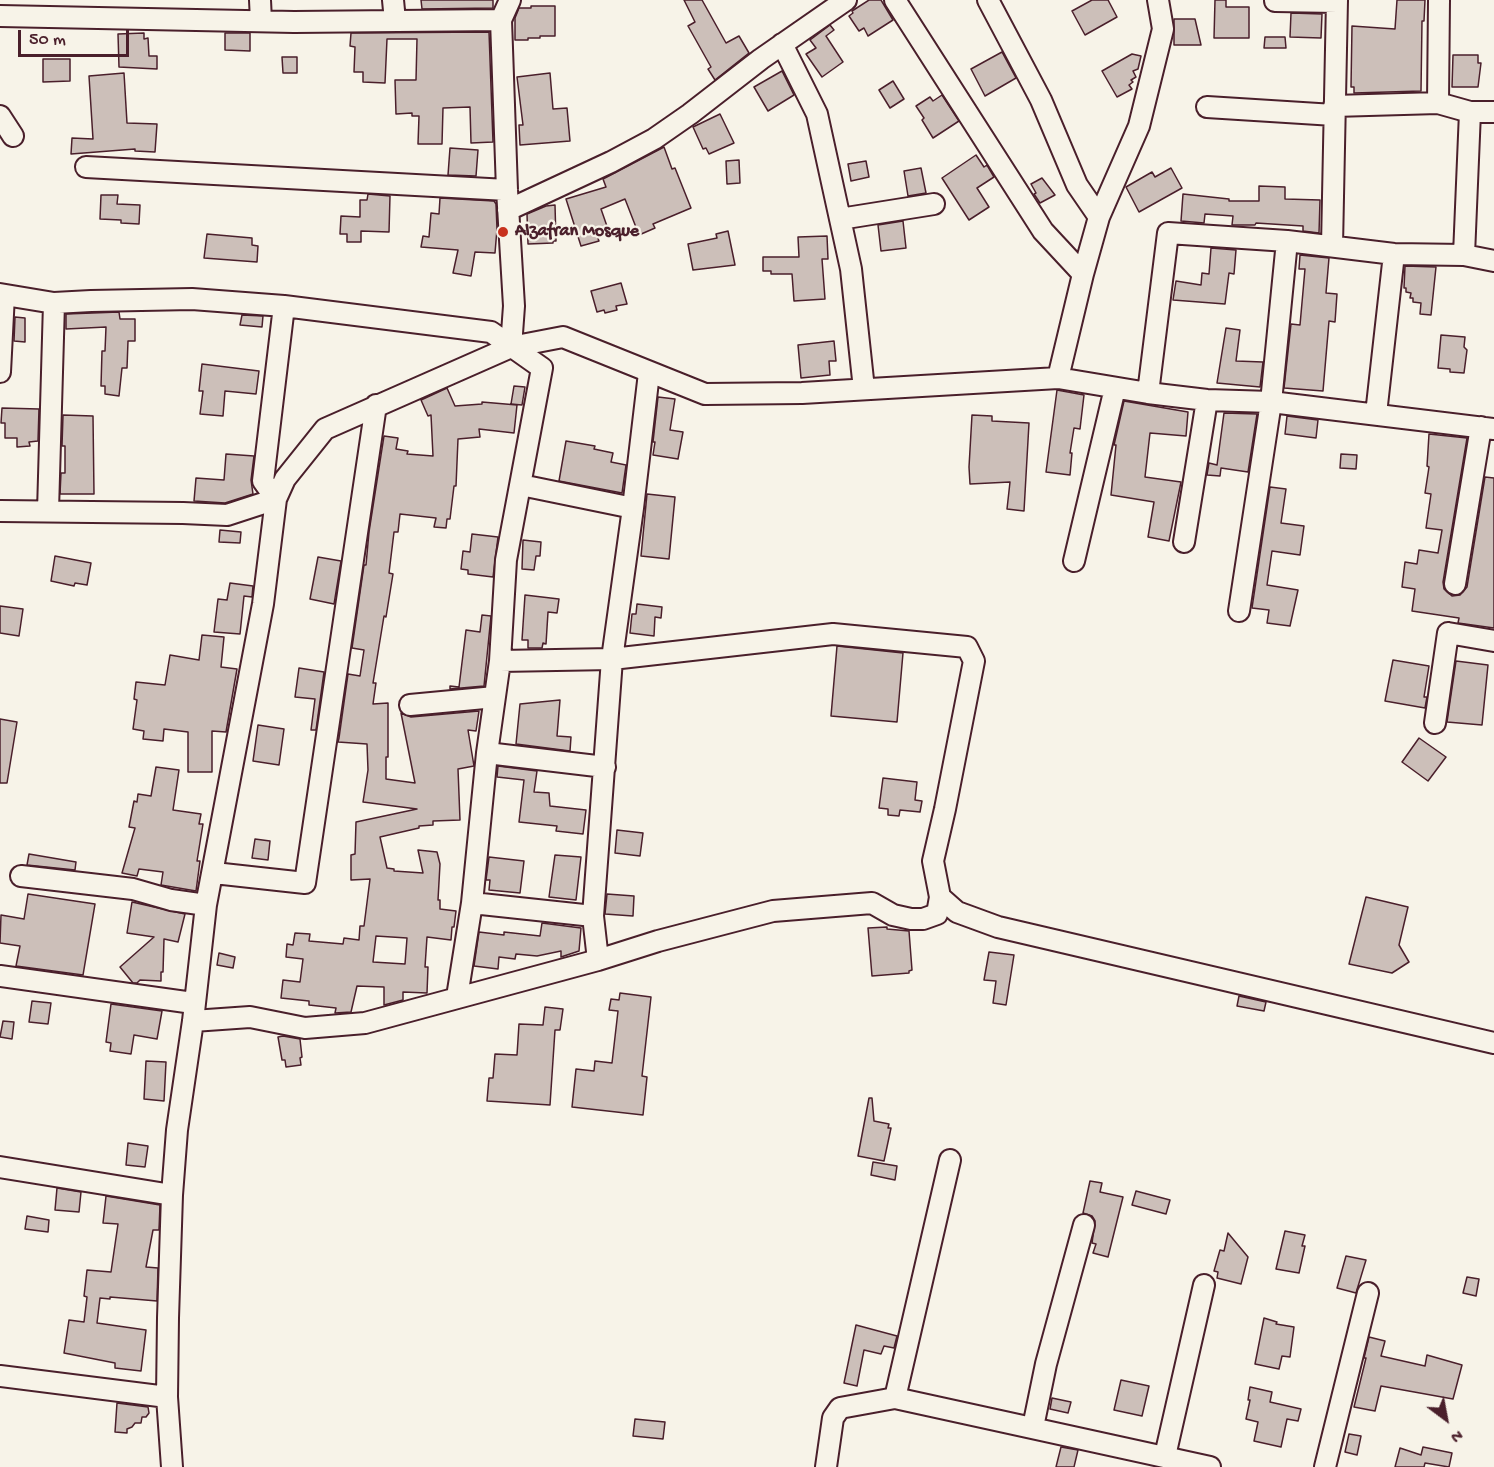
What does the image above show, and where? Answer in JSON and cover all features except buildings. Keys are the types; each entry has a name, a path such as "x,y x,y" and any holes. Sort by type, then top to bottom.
{"street":[{"path":"260,0 261,21"},
{"path":"393,0 395,21"},
{"path":"510,0 501,20 514,306 511,346"},
{"path":"508,210 611,162 654,139 846,0"},
{"path":"895,0 1043,231 1083,274"},
{"path":"988,0 1041,100 1077,185 1099,217"},
{"path":"1058,378 1099,217 1139,126 1163,29 1158,0"},
{"path":"1438,103 1439,0"},
{"path":"1275,1 1337,1 1332,246"},
{"path":"0,16 261,21 501,20"},
{"path":"783,44 817,114 851,270 864,389"},
{"path":"1207,107 1334,111 1438,103 1470,112 1494,112"},
{"path":"1464,255 1470,112"},
{"path":"0,116 13,136"},
{"path":"86,167 507,189"},
{"path":"840,219 934,204"},
{"path":"1148,393 1168,233 1287,241 1394,254 1464,255 1494,261"},
{"path":"1239,611 1271,402 1287,241"},
{"path":"1376,414 1394,254"},
{"path":"0,372 2,295 54,303 192,299 284,306 491,332 542,368 506,560 500,661 487,753 472,903 457,997"},
{"path":"48,511 54,303"},
{"path":"276,499 263,481 284,306"},
{"path":"172,1467 167,1397 172,1195 177,1130 206,905 263,604 276,499 285,479 325,429 511,346 563,337 705,394 802,393 1058,378 1207,400 1271,402 1487,428 1455,584"},
{"path":"598,960 593,916 612,659 649,373"},
{"path":"1074,561 1115,388"},
{"path":"1184,542 1207,400"},
{"path":"213,873 305,883 376,405"},
{"path":"521,485 633,508"},
{"path":"0,495 0,511 226,515 276,499"},
{"path":"1435,723 1448,633 1494,641"},
{"path":"0,976 193,1012 250,1017 305,1028 365,1023 773,911 872,903 893,915 910,919 923,919 937,914 940,897 933,861 974,661 967,647 833,634 612,659 500,661"},
{"path":"411,705 495,697"},
{"path":"487,753 605,767"},
{"path":"21,876 133,889 171,900 206,905"},
{"path":"940,897 957,912 998,927 1494,1042"},
{"path":"472,903 593,916"},
{"path":"895,1398 950,1160"},
{"path":"0,1167 172,1195"},
{"path":"1033,1427 1046,1364 1084,1225"},
{"path":"1165,1456 1204,1285"},
{"path":"1325,1467 1368,1293"},
{"path":"0,1376 167,1397"},
{"path":"826,1467 833,1418 840,1408 895,1398 1210,1467"}],"place":[{"name":"Alzafran Mosque","path":"503,232"}]}
